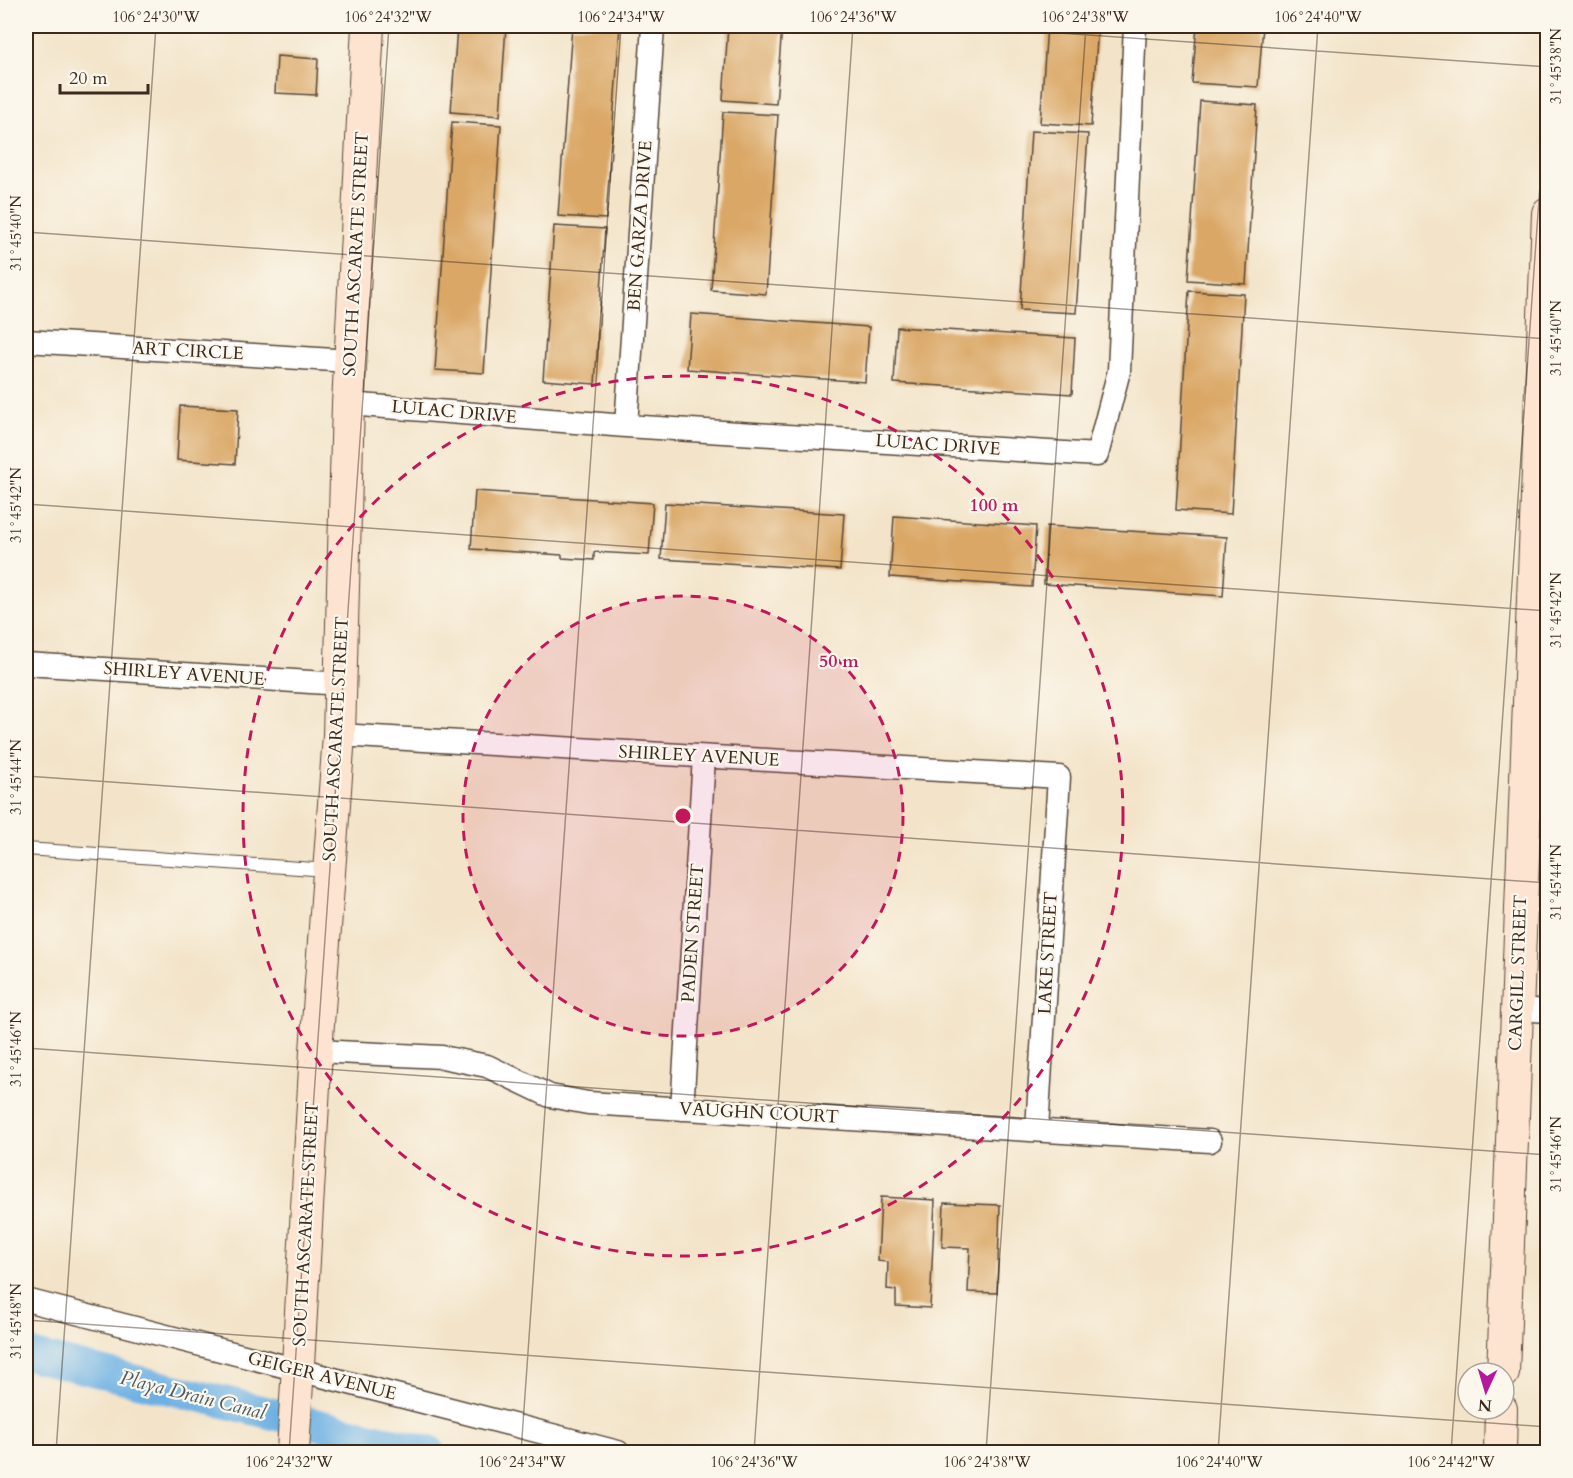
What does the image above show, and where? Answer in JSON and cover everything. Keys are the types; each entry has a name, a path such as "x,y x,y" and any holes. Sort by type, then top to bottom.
{"street":[{"name":"SOUTH ASCARATE STREET","path":"293,1452 316,1051 342,684 348,404 368,26"},
{"name":"BEN GARZA DRIVE","path":"626,426 653,26"},
{"name":"LULAC DRIVE","path":"348,404 626,426 1097,456 1119,371 1135,26"},
{"name":"CARGILL STREET","path":"1503,1361 1548,213"},
{"name":"ART CIRCLE","path":"26,341 350,361"},
{"name":"SHIRLEY AVENUE","path":"26,664 342,684"},
{"name":"SHIRLEY AVENUE","path":"339,735 1059,777"},
{"name":"PADEN STREET","path":"682,1108 704,757"},
{"name":"LAKE STREET","path":"1037,1129 1059,777"},
{"path":"1517,1009 1548,1011"},
{"name":"VAUGHN COURT","path":"316,1051 442,1057 487,1066 550,1096 588,1103 1210,1141"},
{"name":"GEIGER AVENUE","path":"26,1300 297,1381 618,1452"},
{"path":"1500,1452 1501,1421"}],"lane":[{"path":"26,849 330,870"}],"building":[{"path":"457,26 506,26 500,116 451,112"},
{"path":"572,26 620,26 606,219 558,216"},
{"path":"728,26 782,26 776,104 723,100"},
{"path":"1047,26 1098,26 1091,126 1040,123"},
{"path":"1197,26 1263,26 1258,87 1192,83"},
{"path":"277,56 318,59 316,95 275,93"},
{"path":"1200,101 1257,105 1246,284 1188,280"},
{"path":"723,112 778,115 766,294 711,290"},
{"path":"452,122 501,125 484,373 435,370"},
{"path":"1031,131 1088,134 1076,313 1020,310"},
{"path":"554,226 605,229 595,384 543,380"},
{"path":"1189,291 1244,294 1231,514 1176,510"},
{"path":"691,314 869,327 865,382 687,369"},
{"path":"897,327 1075,338 1072,394 894,383"},
{"path":"180,406 238,409 235,464 177,460"},
{"path":"475,491 653,503 649,555 594,552 594,560 562,558 562,555 471,549"},
{"path":"665,503 844,514 840,570 661,559"},
{"path":"894,516 1036,526 1032,587 890,577"},
{"path":"1047,526 1227,537 1223,596 1044,584"},
{"path":"881,1197 935,1200 930,1308 896,1306 896,1290 887,1289 888,1262 878,1261"},
{"path":"944,1203 1000,1205 997,1293 968,1292 970,1248 942,1247"}],"waterway":[{"name":"Playa Drain Canal","path":"26,1354 430,1452"}]}
